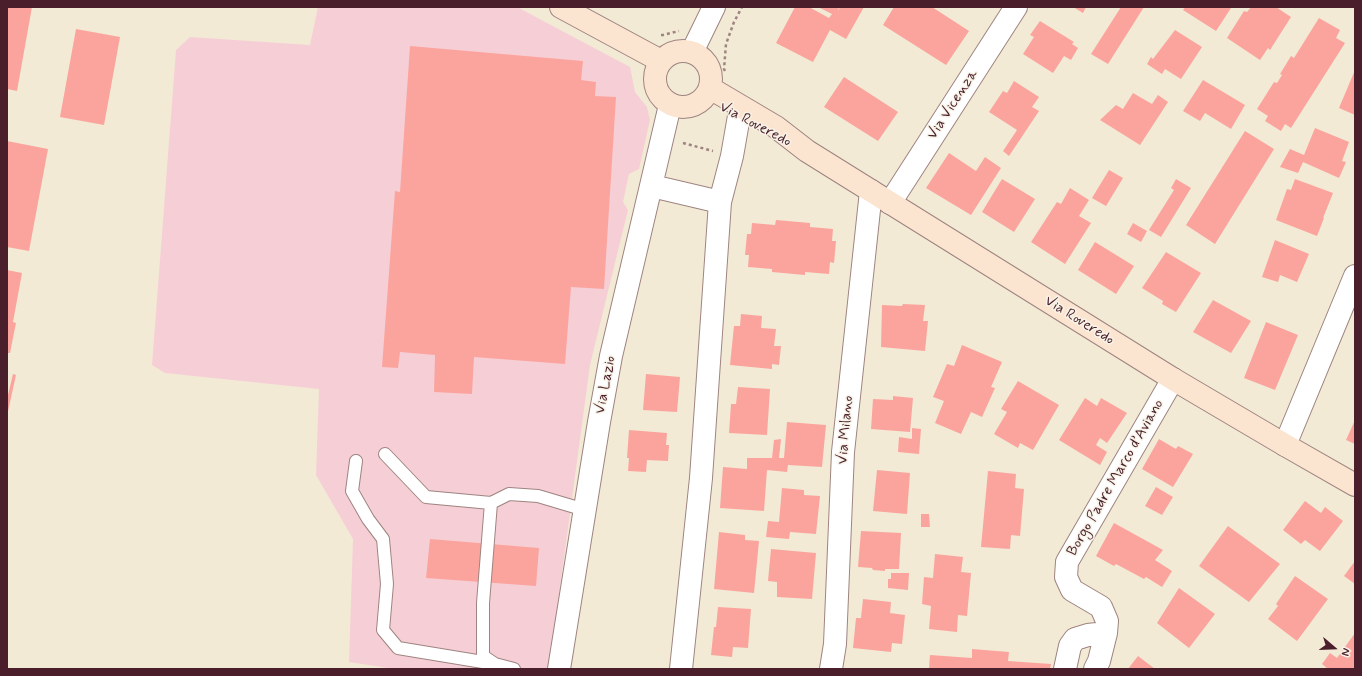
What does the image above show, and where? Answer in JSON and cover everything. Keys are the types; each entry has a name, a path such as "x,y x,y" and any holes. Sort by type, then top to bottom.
{"main road":[{"path":"561,7 661,61"},
{"path":"684,50 692,52 700,56 706,62 710,71 712,80 707,93 697,104 688,107 670,105 663,100 655,85 657,68 661,61 668,55 684,50"},
{"name":"Via Roveredo","path":"707,93 739,116 772,135 807,151"},
{"name":"Via Roveredo","path":"707,93 776,128 807,151 1173,379 1355,485"}],"street":[{"path":"692,52 714,7"},
{"name":"Via Vicenza","path":"890,203 1016,7"},
{"name":"Via Lazio","path":"559,669 598,422 611,356 670,105"},
{"path":"681,669 701,478 720,202 732,156 739,116"},
{"path":"652,186 720,202"},
{"name":"Via Milano","path":"831,669 835,644 843,452 871,191"},
{"path":"1285,445 1355,276"},
{"name":"Borgo Padre Marco d’Aviano","path":"1095,669 1099,661 1106,633 1107,621 1101,607 1072,590 1066,577 1067,562 1173,379"},
{"path":"1065,669 1070,646 1075,639 1088,635 1106,633"}],"lane":[{"path":"385,454 426,497 491,503 509,494 538,496 585,510"},
{"path":"356,461 352,491 368,519 383,539 387,584 383,630 398,648 494,664 514,669"},
{"path":"491,503 483,603 483,656 494,664"}],"path":[{"path":"728,76 724,69 726,44 734,22 742,7"},
{"path":"656,32 663,36 683,29"},
{"path":"663,137 714,151"}],"shaded area":[{"path":"318,7 517,7 630,67 635,92 647,107 650,120 639,169 629,174 623,202 628,210 590,365 549,669 394,669 349,662 353,539 316,475 319,389 165,373 152,365 176,50 190,37 310,45"}],"building":[{"path":"7,7 32,7 17,91 7,89"},
{"path":"795,7 809,7 829,18 832,14 818,7 839,7 838,11 840,7 864,7 846,39 830,30 813,62 776,43"},
{"path":"894,7 932,7 969,31 946,65 883,25"},
{"path":"1073,7 1086,7 1083,13"},
{"path":"1121,7 1144,7 1108,64 1091,54"},
{"path":"1185,7 1231,8 1216,31 1183,10"},
{"path":"1251,7 1276,7 1291,17 1270,50 1268,48 1260,60 1227,38 1244,11 1247,12"},
{"path":"1319,18 1340,30 1336,38 1345,43 1291,128 1285,124 1281,131 1265,121 1268,116 1257,109 1274,82 1277,83 1282,75 1280,74 1291,56 1294,58"},
{"path":"1040,21 1074,42 1072,44 1078,48 1071,60 1064,56 1053,73 1023,54 1034,37 1030,35"},
{"path":"76,29 120,37 104,125 60,117"},
{"path":"1175,30 1202,47 1181,79 1165,69 1162,74 1147,64 1151,57 1153,59"},
{"path":"410,46 583,61 581,80 596,82 595,96 616,97 604,289 571,287 565,364 474,357 472,394 434,392 435,355 400,352 398,368 382,367 395,191 400,192"},
{"path":"1355,70 1355,115 1339,108"},
{"path":"844,77 898,112 878,141 824,107"},
{"path":"1203,80 1245,105 1231,129 1205,113 1200,121 1183,111"},
{"path":"1014,81 1039,97 1032,107 1039,111 1009,156 1003,151 1017,130 989,112 1003,91 1007,93"},
{"path":"1133,93 1152,104 1158,95 1168,102 1140,145 1100,120 1116,105 1123,109"},
{"path":"1315,128 1349,142 1342,161 1346,162 1339,178 1303,162 1298,173 1280,167 1290,149 1304,155"},
{"path":"1245,131 1274,149 1215,244 1186,225"},
{"path":"7,141 48,149 29,251 7,247"},
{"path":"949,153 976,171 985,157 1001,168 971,215 926,188"},
{"path":"1109,170 1123,178 1106,206 1092,198"},
{"path":"1002,179 1035,199 1014,232 982,212"},
{"path":"1176,179 1191,188 1161,237 1149,230 1174,190 1171,188"},
{"path":"1295,179 1333,193 1317,236 1276,220 1287,189 1291,190"},
{"path":"1070,188 1089,200 1079,216 1091,223 1065,264 1031,242 1057,202 1061,204"},
{"path":"776,220 810,223 810,227 833,229 832,241 836,241 834,263 830,262 829,274 805,272 805,275 772,272 772,269 748,267 749,255 745,255 747,234 751,234 752,223 775,225"},
{"path":"1133,223 1147,231 1141,242 1127,234"},
{"path":"1275,240 1309,254 1297,282 1280,275 1278,282 1262,277"},
{"path":"1095,242 1134,266 1116,294 1078,270"},
{"path":"1166,252 1201,273 1176,312 1162,304 1163,301 1142,288"},
{"path":"7,270 22,273 13,322 16,323 10,353 7,353"},
{"path":"1213,300 1251,321 1231,353 1193,332"},
{"path":"903,304 925,305 923,321 928,321 925,351 881,347 882,305 902,306"},
{"path":"741,314 762,316 761,328 776,329 774,346 781,346 779,365 772,364 772,369 730,365 734,326 740,326"},
{"path":"1266,322 1298,335 1275,390 1244,378"},
{"path":"962,345 1002,362 991,387 995,388 982,417 971,412 961,434 935,423 944,401 933,397 947,364 954,366"},
{"path":"13,374 16,375 7,416 7,399"},
{"path":"646,374 680,377 677,412 643,410"},
{"path":"1018,381 1059,405 1033,450 1020,443 1018,448 994,434 1007,412 1001,409"},
{"path":"738,387 770,389 767,435 729,433 731,404 736,404"},
{"path":"893,396 913,398 910,432 871,429 873,399 893,400"},
{"path":"1085,398 1097,406 1101,398 1127,413 1107,443 1100,438 1096,445 1107,452 1100,465 1059,440"},
{"path":"1355,420 1355,444 1346,440"},
{"path":"787,422 826,425 822,467 788,465 787,472 767,470 764,511 720,508 723,467 747,469 747,458 772,458 774,440 781,439 779,458 784,458"},
{"path":"912,428 921,429 919,454 898,452 899,437 912,439"},
{"path":"629,430 667,433 666,445 669,445 668,461 647,460 646,472 628,471 629,458 627,458"},
{"path":"1159,439 1176,449 1178,446 1193,454 1173,487 1142,469"},
{"path":"877,470 910,473 907,514 873,511"},
{"path":"988,471 1016,474 1015,488 1024,489 1020,536 1011,535 1010,549 981,547"},
{"path":"1156,487 1173,497 1162,515 1145,506"},
{"path":"782,488 804,490 804,495 820,496 816,534 790,532 789,539 766,537 768,521 779,522"},
{"path":"1305,501 1321,513 1325,507 1343,521 1320,551 1305,540 1301,544 1283,530"},
{"path":"921,514 929,514 930,527 921,527"},
{"path":"1114,523 1163,550 1155,560 1172,571 1162,587 1146,577 1144,579 1116,564 1114,566 1096,556"},
{"path":"1228,526 1280,564 1249,602 1199,566"},
{"path":"861,531 901,533 899,569 885,569 885,571 858,567"},
{"path":"719,532 745,535 745,540 759,541 754,593 714,589"},
{"path":"430,539 539,548 536,586 426,578"},
{"path":"771,549 816,553 812,599 777,597 777,582 768,581"},
{"path":"935,554 963,557 961,572 971,573 967,616 958,615 957,632 929,629 931,606 922,604 924,577 933,578"},
{"path":"1355,561 1355,584 1344,576"},
{"path":"891,573 909,573 908,590 888,588 888,579 891,579"},
{"path":"1295,576 1328,599 1297,641 1268,619 1278,606 1276,604"},
{"path":"1179,588 1215,614 1189,648 1157,623"},
{"path":"863,599 891,602 890,613 905,615 902,644 892,643 891,652 853,648 856,618 861,618"},
{"path":"718,607 751,609 748,648 733,647 732,657 711,655"},
{"path":"1355,633 1355,669 1328,669 1322,664 1330,653 1337,658"},
{"path":"972,649 1009,652 1008,661 1051,664 1050,669 929,669 930,655 972,658"},
{"path":"1138,656 1155,669 1128,669"}]}
